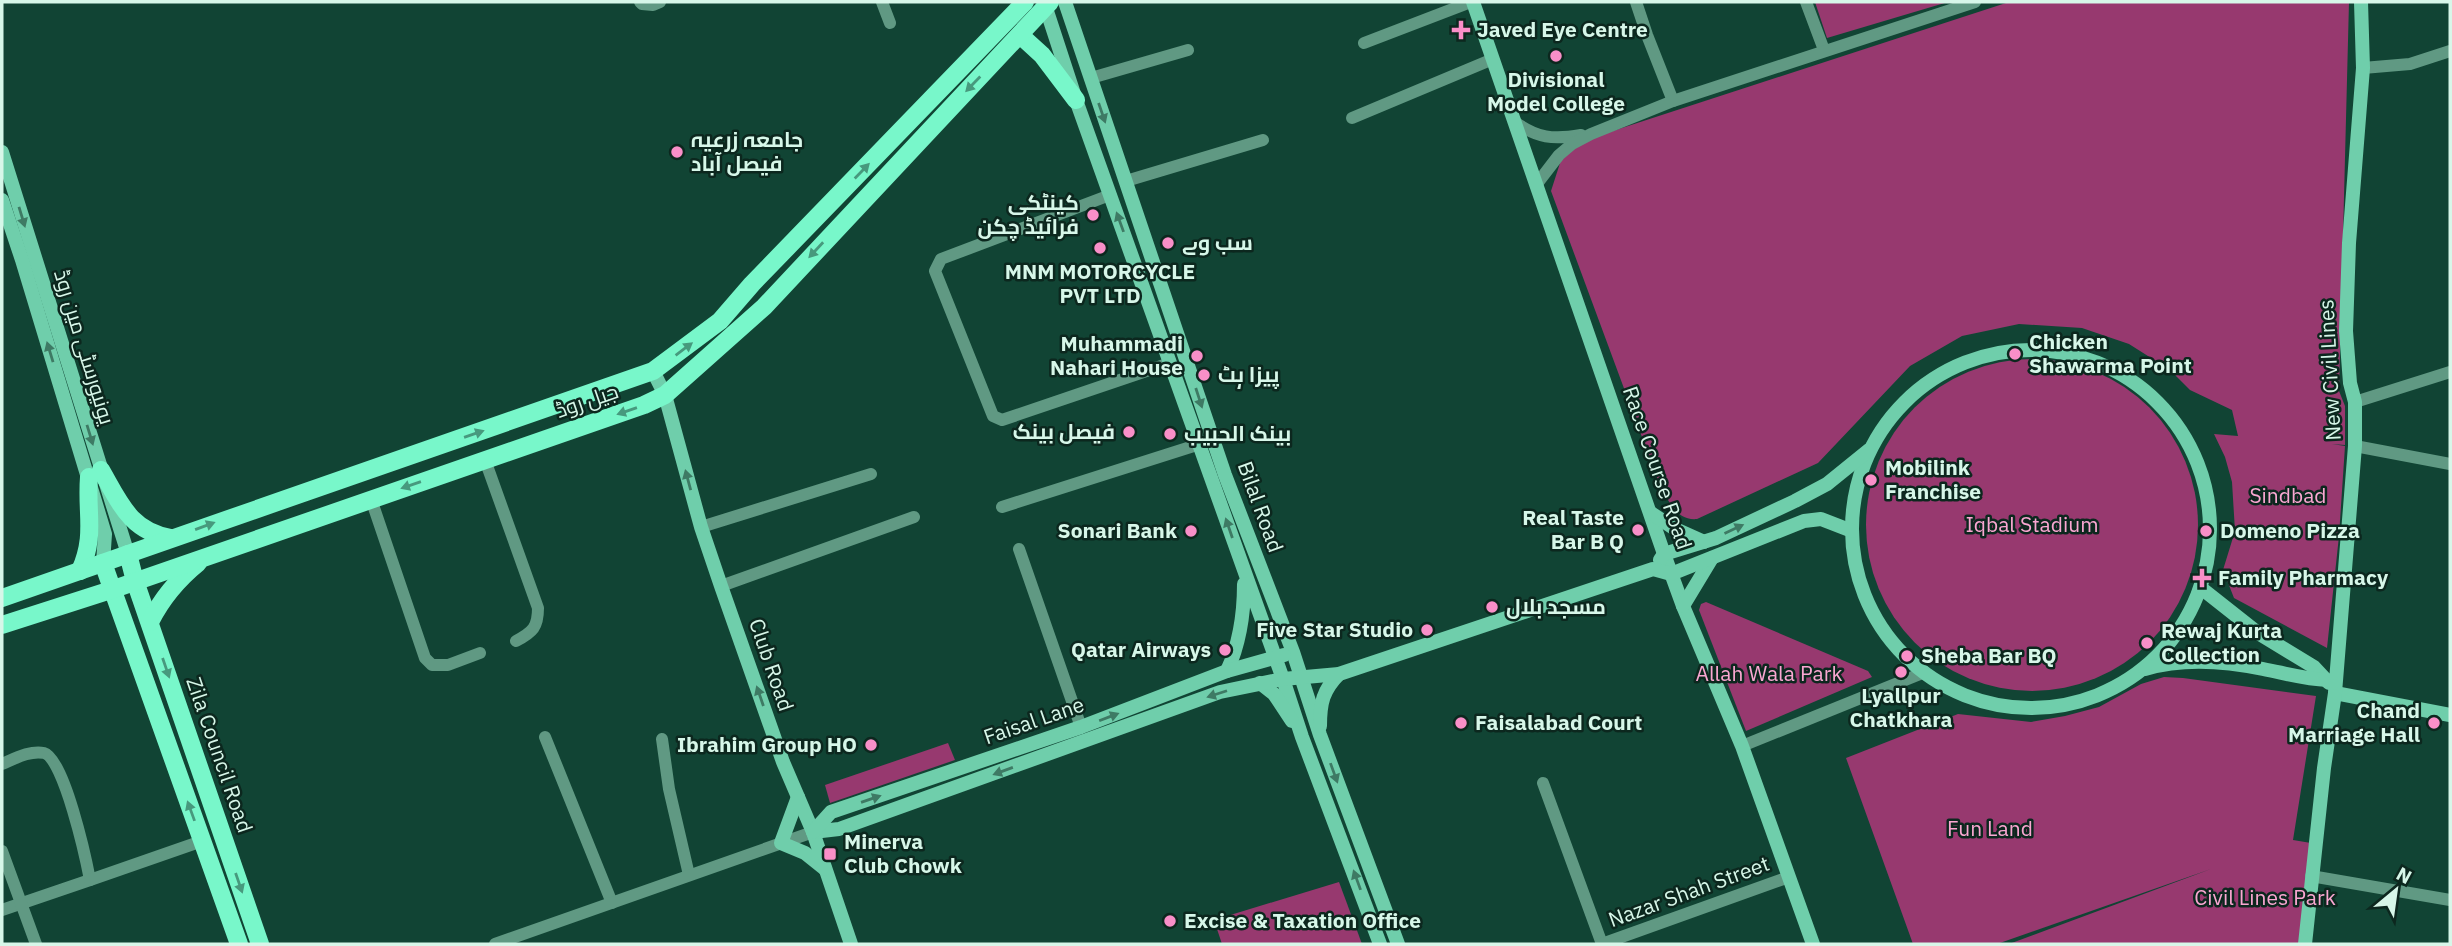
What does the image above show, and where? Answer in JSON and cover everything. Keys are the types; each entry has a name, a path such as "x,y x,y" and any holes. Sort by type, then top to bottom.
{"main road":[{"name":"جیل روڈ","path":"2,598 653,372 720,321 752,284 1025,2"},
{"name":"جیل روڈ","path":"2,625 111,590 665,396 764,307 1046,4"},
{"path":"1020,35 1042,55 1076,100"},
{"path":"95,473 133,522 156,536 172,538"},
{"path":"80,571 89,552 91,527 87,500 95,473"},
{"name":"Zila Council Road","path":"128,554 260,944"},
{"path":"150,622 183,575 206,556"},
{"name":"Zila Council Road","path":"103,563 239,944"}],"street":[{"path":"640,2 653,5 660,2"},
{"path":"882,2 890,23"},
{"name":"Bilal Road","path":"1065,2 1225,475 1293,652 1320,735 1398,944"},
{"path":"1364,43 1472,2"},
{"name":"Race Course Road","path":"1472,2 1671,574 1742,746 1813,944"},
{"path":"1636,2 1672,102"},
{"path":"1806,2 1824,50"},
{"path":"1536,185 1565,149 1591,134 1672,102 1975,2"},
{"name":"New Civil Lines","path":"2305,944 2323,768 2335,693 2355,446 2355,401 2350,383 2346,331 2349,243 2362,68 2361,2"},
{"name":"Bilal Road","path":"1046,4 1076,100 1200,444 1301,737 1380,944"},
{"path":"1091,78 1188,50"},
{"path":"2362,68 2410,64 2450,51"},
{"path":"1352,118 1493,59"},
{"path":"1515,122 1532,134 1550,137 1591,134"},
{"path":"1126,181 1263,140"},
{"name":"یونیورسٹی مین روڈ","path":"2,152 23,244 95,473 128,554"},
{"path":"1110,195 941,259 935,271 993,416 998,420 1170,363"},
{"name":"یونیورسٹی مین روڈ","path":"2,201 23,244"},
{"path":"2021,351 2048,351 2075,356 2101,365 2147,393 2166,411 2195,457 2204,482 2210,522 2208,562 2201,588 2181,628 2168,646 2144,669 2126,681 2088,699 2067,705 2035,708 2003,706 1982,701 1943,684 1925,672 1894,643 1872,611 1859,576 1852,531 1860,478 1871,449 1884,426 1902,405 1922,387 1969,361 1994,354 2021,351"},
{"name":"Club Road","path":"653,372 665,396 701,527 721,586 783,762 813,832 851,944"},
{"path":"2355,401 2450,372"},
{"path":"1002,507 1200,444"},
{"path":"2355,446 2450,464"},
{"path":"1852,531 1821,519 1813,519 1671,574 1653,569 1664,554 1704,542 1827,484 1871,449"},
{"path":"485,460 538,608 538,622 533,631 516,641"},
{"name":"یونیورسٹی مین روڈ","path":"95,473 105,534 103,563"},
{"path":"701,527 871,474"},
{"path":"371,499 425,658 432,665 448,665 480,653"},
{"path":"1650,512 1675,530 1704,542"},
{"path":"721,586 914,517"},
{"path":"1019,549 1081,727"},
{"path":"1683,606 1712,558"},
{"name":"Faisal Lane","path":"495,944 813,832 839,829 1220,692 1283,679 1339,674 1653,569"},
{"path":"1227,671 1237,651 1241,632 1245,574"},
{"path":"2201,588 2258,633 2314,667 2335,693 2450,715"},
{"name":"Faisal Lane","path":"813,832 831,812 1081,727 1227,671 1293,652"},
{"path":"2144,669 2169,662 2201,662 2260,668 2308,679 2326,680"},
{"path":"1742,746 1925,672"},
{"path":"1320,735 1323,694 1339,674"},
{"path":"1260,683 1274,694 1301,737"},
{"path":"545,737 612,902"},
{"path":"662,739 669,789 689,875"},
{"path":"2,764 27,754 43,753 51,756 60,773 78,830 90,880"},
{"path":"1543,783 1602,944"},
{"path":"798,797 781,843 805,853 826,870"},
{"path":"2,911 202,841"},
{"path":"2,850 36,944"},
{"path":"2311,876 2450,901"},
{"name":"Nazar Shah Street","path":"1602,944 1789,877"}],"green space":[{"path":"1815,2 1948,2 1827,38"},
{"name":"Sindbad","path":"2009,2 2349,2 2339,391 2345,406 2345,445 2332,444 2345,446 2327,648 2234,598 2223,570 2235,531 2232,482 2225,457 2214,434 2238,436 2232,410 2190,390 2170,370 2129,344 2082,328 2019,324 1962,336 1910,366 1818,463 1697,519 1689,519 1678,513 1659,483 1551,191 1561,160 1582,141"},
{"name":"Iqbal Stadium","path":"2032,359 2064,362 2095,372 2124,387 2149,408 2170,433 2185,462 2195,493 2198,525 2195,557 2185,588 2170,617 2149,642 2124,663 2095,678 2064,688 2032,691 2000,688 1969,678 1940,663 1915,642 1894,617 1879,588 1869,557 1866,525 1869,493 1879,462 1894,433 1915,408 1940,387 1969,372 2000,362"},
{"name":"Allah Wala Park","path":"1706,602 1868,671 1872,677 1746,731 1699,610 1701,604"},
{"name":"Fun Land","path":"2164,677 2316,696 2293,840 2317,844 2306,944 2009,944 2211,869 1997,944 1913,944 1846,758 1958,714 2031,722 2065,716 2099,707 2141,684"},
{"path":"948,743 955,760 830,803 825,785"},
{"path":"1339,882 1362,944 1222,944 1214,920"}],"place":[{"name":"Javed Eye Centre","path":"1461,30"},
{"name":"Divisional Model College","path":"1556,56"},
{"name":"جامعہ زرعیہ فیصل آباد","path":"677,152"},
{"name":"کینٹکی فرائیڈ چکن","path":"1093,215"},
{"name":"سب وے","path":"1168,243"},
{"name":"MNM MOTORCYCLE PVT LTD","path":"1100,248"},
{"name":"Chicken Shawarma Point","path":"2015,354"},
{"name":"Muhammadi Nahari House","path":"1197,356"},
{"name":"پیزا ہٹ","path":"1204,375"},
{"name":"فیصل بینک","path":"1129,432"},
{"name":"بينک الحبيب","path":"1170,434"},
{"name":"Mobilink Franchise","path":"1871,480"},
{"name":"Real Taste Bar B Q","path":"1638,530"},
{"name":"Sonari Bank","path":"1191,531"},
{"name":"Domeno Pizza","path":"2206,531"},
{"name":"Family Pharmacy","path":"2202,578"},
{"name":"مسجد بلال","path":"1492,607"},
{"name":"Five Star Studio","path":"1427,630"},
{"name":"Rewaj Kurta Collection","path":"2147,643"},
{"name":"Qatar Airways","path":"1225,650"},
{"name":"Sheba Bar BQ","path":"1907,656"},
{"name":"Lyallpur Chatkhara","path":"1901,672"},
{"name":"Faisalabad Court","path":"1461,723"},
{"name":"Chand Marriage Hall","path":"2434,723"},
{"name":"Ibrahim Group HO","path":"871,745"},
{"name":"Minerva Club Chowk","path":"830,854"},
{"name":"Excise & Taxation Office","path":"1170,921"}],"park label":[{"name":"Civil Lines Park","path":"2265,898"}]}
